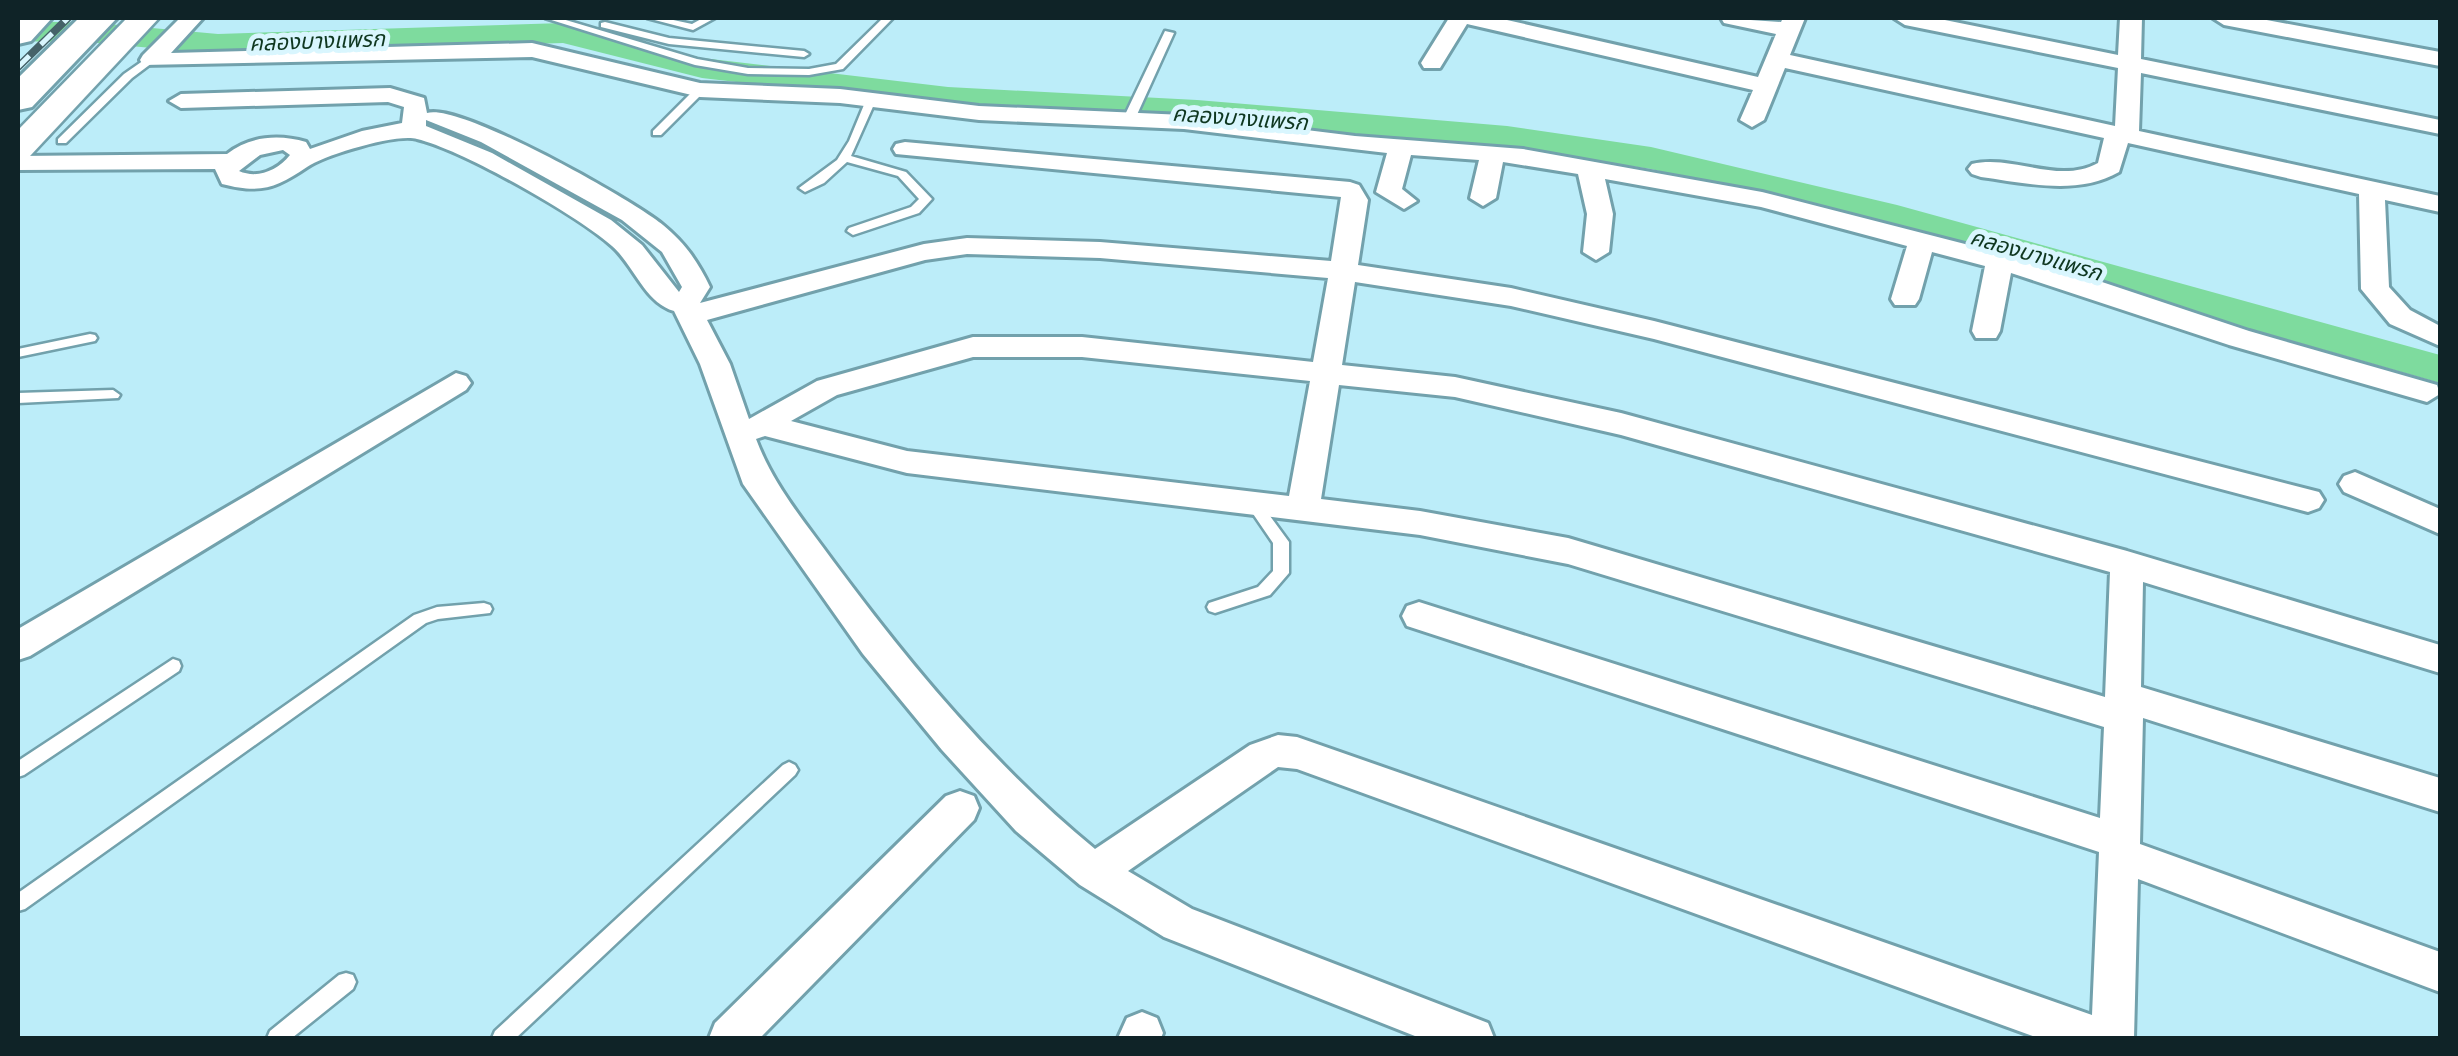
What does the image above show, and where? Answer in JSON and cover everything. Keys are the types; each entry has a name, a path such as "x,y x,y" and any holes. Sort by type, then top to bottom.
{"highway":[{"path":"18,33 34,18"},
{"path":"18,99 100,18"}],"main road":[{"path":"18,149 144,18"}],"street":[{"path":"160,51 192,18"},
{"path":"1432,64 1460,18"},
{"path":"1471,18 1766,86"},
{"path":"1732,18 1791,24 1752,120"},
{"path":"1905,18 2440,127"},
{"path":"1981,169 2058,177 2097,174 2110,167 2122,134 2132,18"},
{"path":"2229,18 2440,60"},
{"path":"160,51 532,50 700,90 871,100 979,114 1134,110 1401,147 1493,152 1590,166 1762,200 2054,274 2239,338 2426,392"},
{"path":"1778,59 2440,204"},
{"path":"181,101 390,96 416,103 415,122"},
{"path":"18,163 232,170 264,181 283,174 299,153 377,136 415,122"},
{"path":"415,122 616,235 638,254 671,301 688,310 751,429 754,476 875,644 955,739 1030,819 1094,872 1178,923 1473,1038"},
{"path":"1401,147 1388,184 1389,192 1404,201"},
{"path":"904,149 1341,186 1350,190 1355,200 1303,509"},
{"path":"1482,198 1493,152"},
{"path":"1590,166 1600,214 1596,252"},
{"path":"18,184 232,170"},
{"path":"2372,190 2375,288 2400,317 2440,337"},
{"path":"1905,299 1922,241"},
{"path":"688,310 924,252 967,246 1100,250 1342,271 1511,297 1654,330 2308,500"},
{"path":"1986,331 2000,261"},
{"path":"751,429 828,388 973,347 1082,347 1455,387 1567,411 2127,564 2440,659"},
{"path":"18,646 456,382"},
{"path":"751,429 907,462 1420,523 1568,551 2440,794"},
{"path":"2356,484 2440,522"},
{"path":"2113,1038 2127,564"},
{"path":"1419,616 2120,849 2440,972"},
{"path":"1094,872 1263,756 1278,751 1297,753 2096,1038"},
{"path":"730,1038 960,808"}],"lane":[{"path":"552,18 695,62 748,70 810,72 839,67 888,18"},
{"path":"552,18 589,21 670,41 804,54"},
{"path":"652,18 693,26 710,18"},
{"path":"1134,110 1169,33"},
{"path":"62,142 128,76 160,51"},
{"path":"657,133 700,90"},
{"path":"805,188 824,179 847,158 871,100"},
{"path":"847,158 902,174 926,199 915,210 853,231"},
{"path":"18,353 90,338"},
{"path":"18,398 113,396"},
{"path":"1216,607 1264,591 1282,573 1281,542 1254,504"},
{"path":"18,903 420,619 484,609"},
{"path":"18,770 173,666"},
{"path":"502,1038 789,770"},
{"path":"277,1038 346,982"}],"waterway":[{"name":"คลองบางแพรก","path":"18,31 97,33 218,44 563,33 702,68 948,97 1197,110 1507,137 1651,158 1897,217 2440,369"}],"railway":[{"path":"18,67 68,18"}]}
